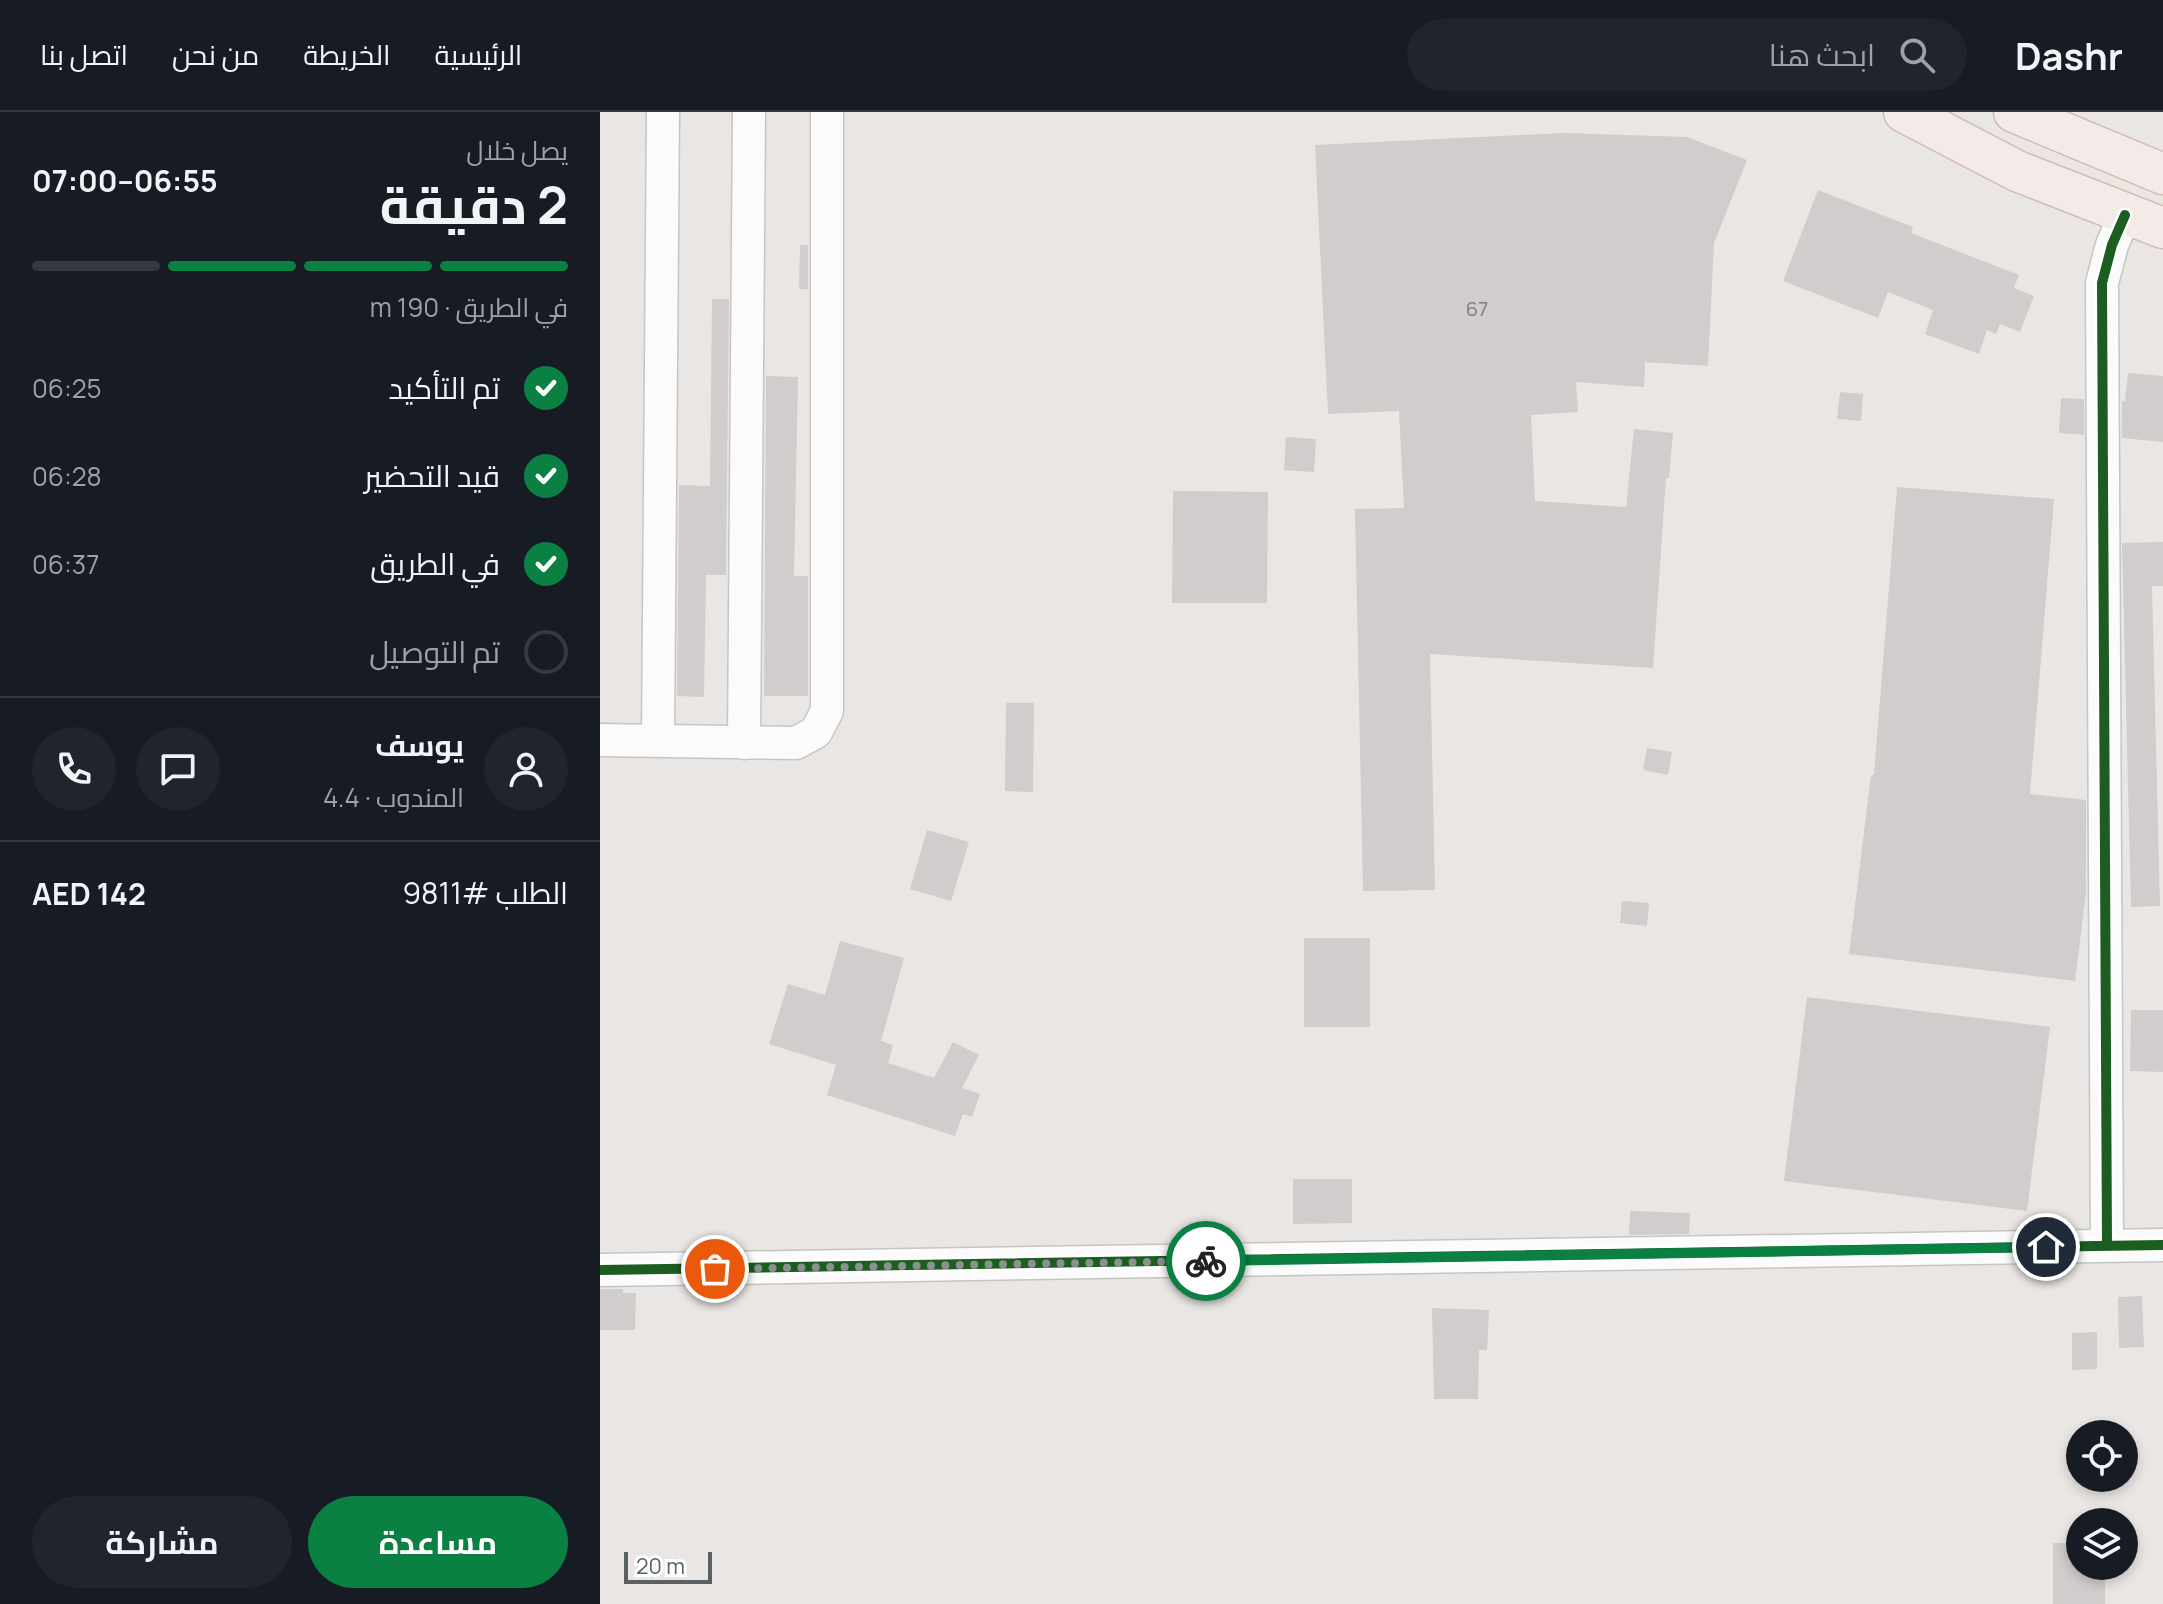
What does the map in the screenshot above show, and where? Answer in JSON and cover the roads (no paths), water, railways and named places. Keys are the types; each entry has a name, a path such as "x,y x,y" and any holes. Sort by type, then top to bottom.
{"main road":[{"path":"1904,112 2017,171 2163,228"},
{"path":"2014,112 2163,174"}],"street":[{"path":"658,741 663,112"},
{"path":"744,743 749,112"},
{"path":"600,740 796,743 816,732 827,711 827,112"},
{"path":"2107,1246 2101,326 2102,283 2112,245 2125,215"},
{"path":"600,1270 2163,1245"}]}
